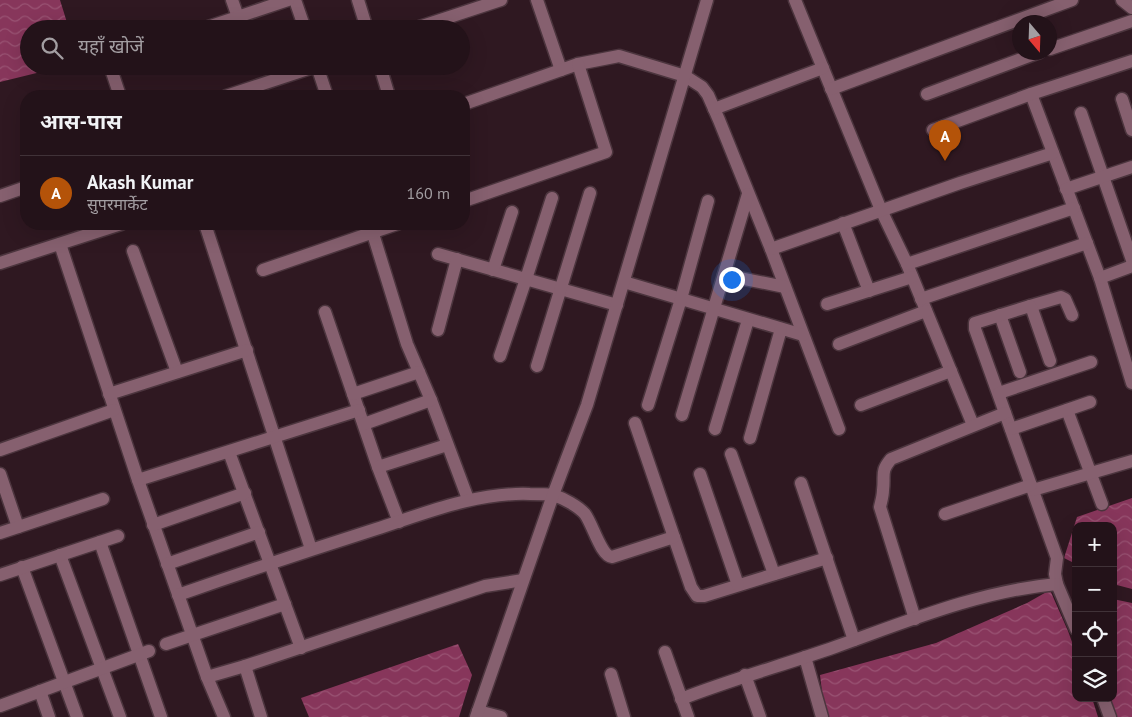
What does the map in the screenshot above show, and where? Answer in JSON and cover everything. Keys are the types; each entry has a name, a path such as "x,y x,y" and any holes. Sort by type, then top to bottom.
{"street":[{"path":"232,0 238,17"},
{"path":"229,20 288,0"},
{"path":"295,0 302,20"},
{"path":"358,0 364,20"},
{"path":"440,20 501,0"},
{"path":"537,0 561,70"},
{"path":"500,717 477,714 553,495 587,405 706,0"},
{"path":"794,0 973,425"},
{"path":"831,89 1047,3 1072,0"},
{"path":"1122,0 1132,8"},
{"path":"1057,47 1132,21"},
{"path":"470,102 578,64 619,56 685,76 702,87 714,109 771,249 838,429"},
{"path":"927,94 1018,60"},
{"path":"933,130 1031,94 1132,61"},
{"path":"470,199 606,152 578,64"},
{"path":"714,109 823,68"},
{"path":"113,75 118,90"},
{"path":"244,90 290,75"},
{"path":"320,75 326,90"},
{"path":"383,75 387,90"},
{"path":"1031,94 1100,278 1132,384"},
{"path":"1122,100 1132,130"},
{"path":"1081,114 1132,260"},
{"path":"771,249 1053,153"},
{"path":"1066,189 1132,167"},
{"path":"0,196 20,189"},
{"path":"537,366 590,193"},
{"path":"682,415 748,194"},
{"path":"500,356 552,198"},
{"path":"648,405 681,299 708,201"},
{"path":"906,264 1074,208"},
{"path":"493,270 512,212"},
{"path":"843,224 869,291"},
{"path":"0,263 103,230"},
{"path":"207,230 311,550"},
{"path":"263,270 366,230"},
{"path":"372,230 407,344 431,400 468,499"},
{"path":"839,344 923,305 1086,243"},
{"path":"60,244 167,564 207,677 224,717"},
{"path":"133,250 177,372"},
{"path":"438,254 617,305"},
{"path":"438,330 457,260"},
{"path":"1100,278 1132,266"},
{"path":"724,275 785,287"},
{"path":"827,304 912,277"},
{"path":"624,282 803,335"},
{"path":"1072,315 1065,299 1061,297 975,323 1057,558 1056,579 1072,619"},
{"path":"1030,306 1050,361"},
{"path":"325,312 378,467 399,522"},
{"path":"1000,315 1020,372"},
{"path":"714,429 748,320"},
{"path":"750,438 782,329"},
{"path":"109,394 247,350"},
{"path":"999,393 1091,362"},
{"path":"862,405 951,371"},
{"path":"354,394 419,372"},
{"path":"364,424 431,400"},
{"path":"1011,429 1090,402"},
{"path":"0,450 114,410"},
{"path":"138,480 359,410"},
{"path":"1067,410 1102,504"},
{"path":"915,619 880,507 884,489 882,473 891,459 1005,413"},
{"path":"635,423 691,587 697,596 704,596 827,558"},
{"path":"378,467 447,445"},
{"path":"230,452 302,648"},
{"path":"731,454 774,574"},
{"path":"945,514 1032,487 1132,462"},
{"path":"0,474 2,490 18,527"},
{"path":"700,474 738,585"},
{"path":"801,482 854,640"},
{"path":"154,525 244,493"},
{"path":"178,595 468,499 503,494 553,495 573,504 584,513 593,526 604,553 608,557 674,537"},
{"path":"0,533 103,499"},
{"path":"167,564 259,532"},
{"path":"0,575 118,536"},
{"path":"100,542 144,653 161,717"},
{"path":"60,555 120,717"},
{"path":"22,567 78,717"},
{"path":"681,699 745,675 805,657 986,595 1056,579"},
{"path":"207,677 302,648 485,586 523,580"},
{"path":"166,644 285,604"},
{"path":"665,652 688,717"},
{"path":"4,717 0,706 144,653"},
{"path":"805,657 822,717"},
{"path":"245,666 262,717"},
{"path":"611,674 624,717"},
{"path":"745,675 760,717"},
{"path":"40,691 49,717"},
{"path":"1104,702 1110,717"}],"water":[{"path":"0,0 60,0 66,20 20,20 20,75 28,75 0,82"},
{"path":"1132,498 1132,589 1117,585 1117,522 1075,522 1077,517"},
{"path":"1072,533 1072,562 1064,558"},
{"path":"1050,590 1072,642 1072,702 1093,702 1098,717 825,717 820,675 936,643 1027,603"},
{"path":"1117,600 1132,603 1132,717 1115,717 1109,702 1117,702"},
{"path":"458,644 472,675 459,717 309,717 301,698"}],"place":[{"name":"Akash Kumar","path":"945,161"}]}
